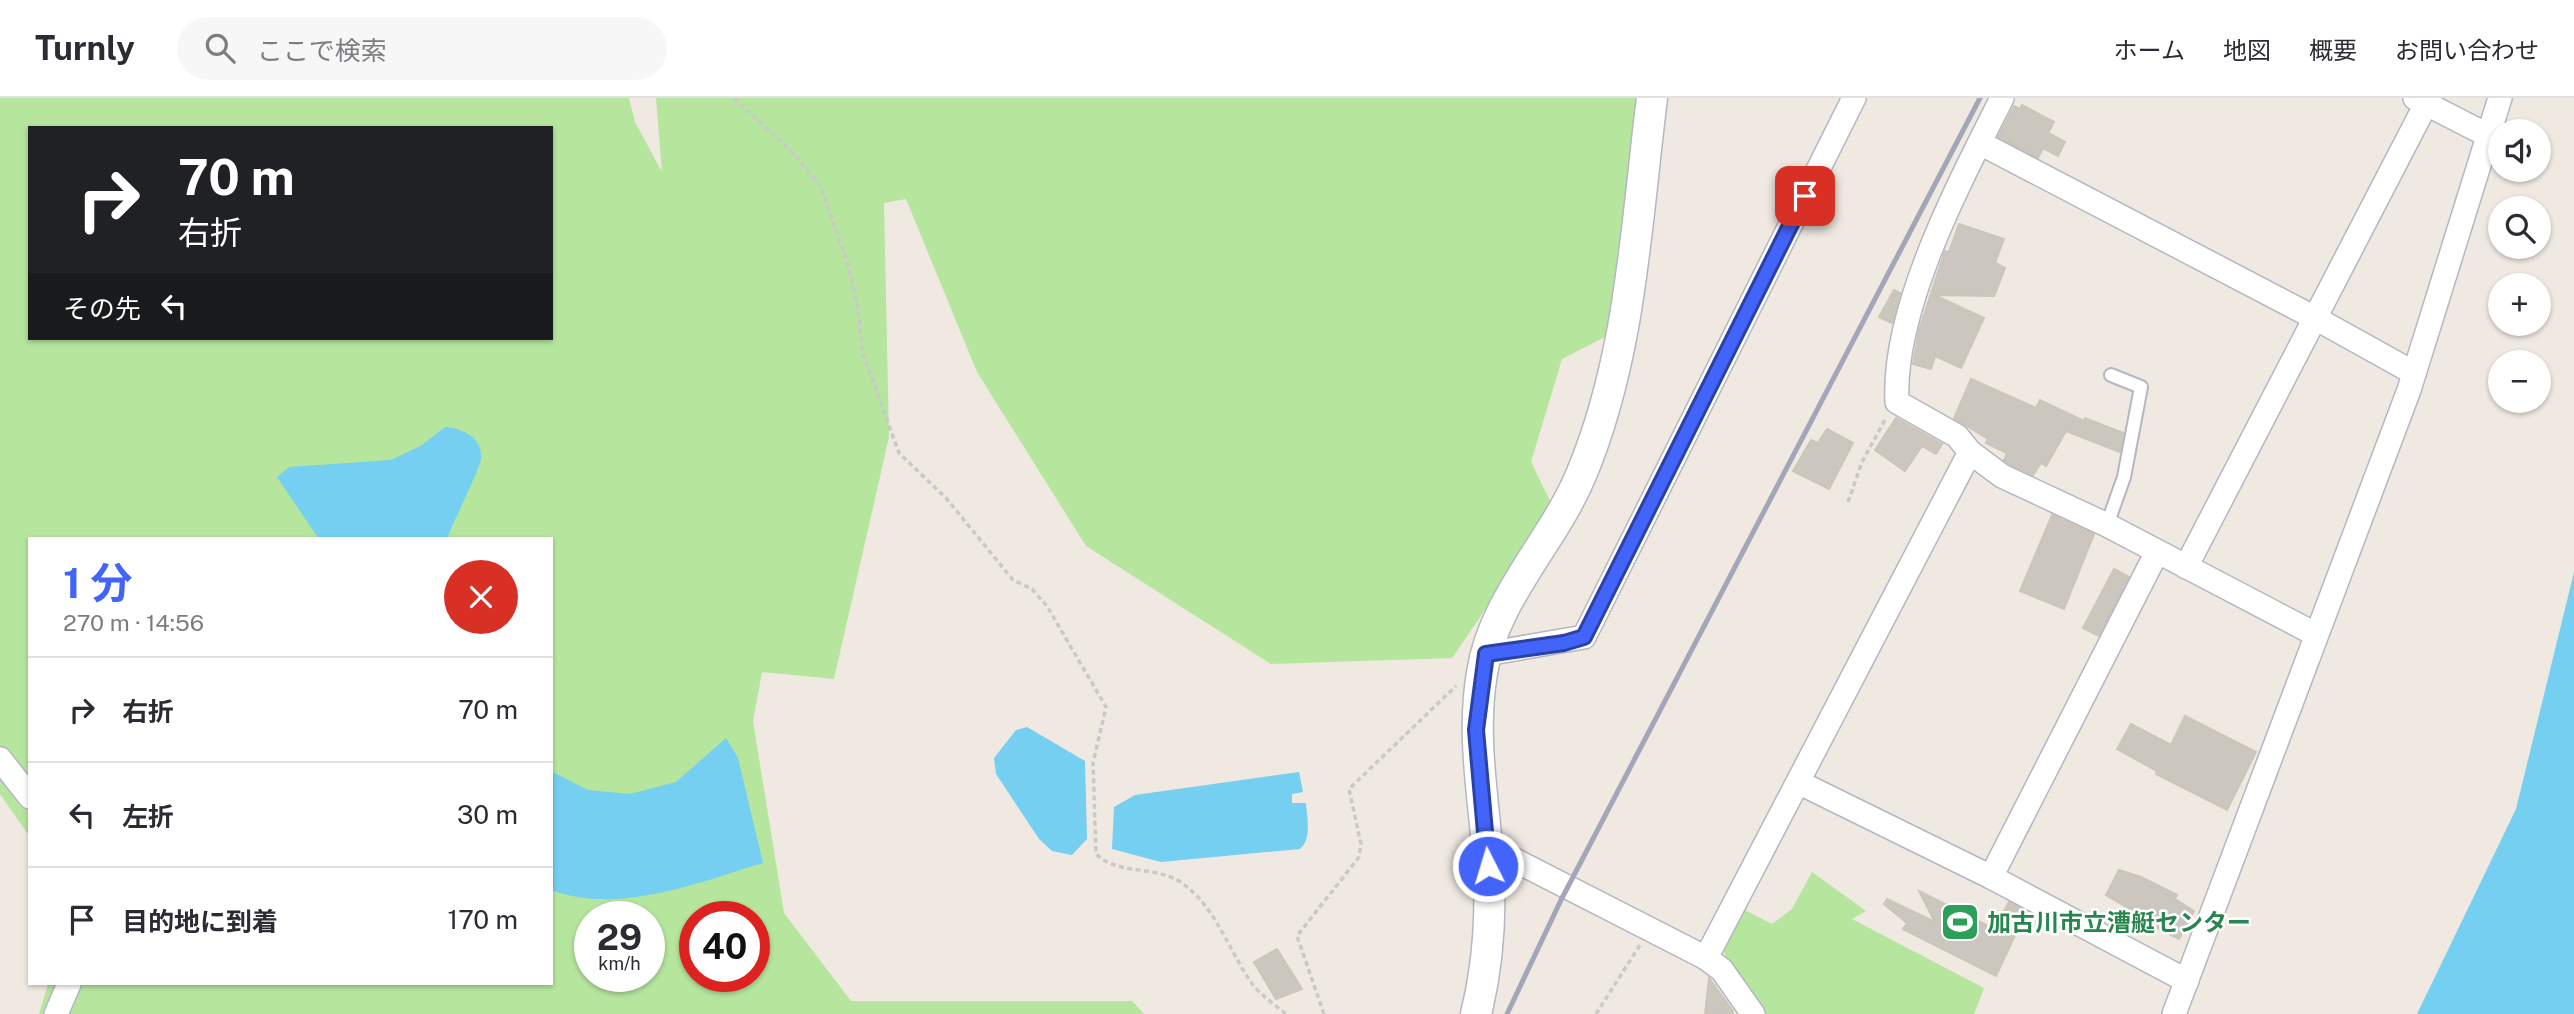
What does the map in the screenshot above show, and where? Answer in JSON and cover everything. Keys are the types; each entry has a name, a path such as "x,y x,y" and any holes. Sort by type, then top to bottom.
{"street":[{"path":"1476,1014 1487,938 1487,846 1476,741 1484,663 1502,615 1580,477 1613,381 1626,307 1652,98"},
{"path":"1484,663 1584,637 1854,98"},
{"path":"2002,98 1949,204 1928,259 1901,345 1897,402 1957,436 1970,452 2002,476 2107,525 2315,634"},
{"path":"2494,119 2500,98"},
{"path":"2186,567 2315,318 2420,101 2488,135"},
{"path":"2174,1014 2315,634 2370,497 2414,373 2488,139"},
{"path":"1979,143 2315,318 2414,373"},
{"path":"1706,958 1970,452"},
{"path":"1991,877 2157,552"},
{"path":"0,759 28,794"},
{"path":"1798,782 1991,877 2187,981"},
{"path":"1487,846 1706,958 1722,970 1753,1014"},
{"path":"56,1014 69,985"}],"lane":[{"path":"2107,525 2124,477 2141,387 2111,375"}],"path":[{"path":"734,98 791,151 820,186 848,264 866,362 899,453 946,498 1013,580 1032,589 1047,606 1106,707 1093,764 1096,854 1105,863 1171,876 1184,884 1231,943 1253,985 1286,1014"},
{"path":"1848,502 1877,429 1897,402"},
{"path":"1324,1014 1297,936 1359,856 1361,844 1349,789 1469,674 1484,663"},
{"path":"1596,1014 1649,931"}],"green space":[{"path":"0,98 629,98 635,122 662,172 656,98 1644,98 1609,335 1562,359 1531,462 1554,509 1452,658 1271,664 1086,546 977,372 906,199 884,203 889,437 834,679 762,672 753,721 784,913 851,1001 1132,1001 1144,1014 39,1014 48,985 553,985 553,537 28,537 28,834 0,794"},
{"path":"1812,872 1866,911 1852,919 1984,988 1974,1014 1764,1014 1727,962 1722,945 1739,907 1772,924 1792,909"}],"water":[{"path":"445,427 470,435 481,451 476,474 448,537 318,537 277,477 289,467 391,460 422,445"},
{"path":"2574,572 2574,1014 2417,1014 2516,809"},
{"path":"1027,727 1085,761 1087,839 1072,855 1052,851 1039,839 996,774 994,758 1016,730"},
{"path":"726,738 738,758 763,863 685,887 631,898 577,897 553,891 553,772 588,790 630,794 676,782"},
{"path":"1299,772 1303,792 1292,794 1292,803 1306,803 1308,828 1306,840 1300,849 1161,862 1112,849 1114,807 1135,795"}],"building":[{"path":"2022,105 2054,122 2048,133 2065,142 2058,156 2043,148 2038,158 1998,137 2014,106 2020,109"},
{"path":"1959,224 2004,239 1995,263 2005,268 1994,296 1934,295 1984,318 1961,368 1935,356 1931,369 1913,364 1919,330 1945,251 1949,252"},
{"path":"1894,290 1900,293 1892,323 1879,317"},
{"path":"1971,379 2036,408 2040,400 2084,421 2085,418 2123,433 2120,452 2066,431 2046,466 2041,463 2033,475 2009,464 2004,460 2007,453 1986,443 1988,439 1954,418"},
{"path":"1896,418 1942,444 1936,454 1922,446 1905,471 1875,450"},
{"path":"1827,429 1853,443 1829,489 1793,471 1811,440 1818,443"},
{"path":"2052,515 2094,534 2064,609 2020,591"},
{"path":"2114,569 2129,577 2099,636 2083,628"},
{"path":"2185,716 2256,752 2227,810 2156,774 2157,771 2117,749 2131,724 2171,745"},
{"path":"2119,870 2141,877 2177,895 2175,899 2194,911 2179,939 2151,925 2152,922 2106,895"},
{"name":"加古川市立漕艇センター","path":"1919,891 1994,929 2009,902 2026,912 1996,976 1903,929 1907,923 1884,904 1887,899 1935,922"},
{"path":"1277,949 1302,989 1276,999 1254,962"},
{"path":"1709,978 1733,1011 1733,1014 1705,1014"}],"railway":[{"path":"1507,1014 1561,900 1980,98"}],"place":[{"name":"加古川市立漕艇センター","path":"1960,922"}],"route":[{"path":"1488,866 1476,730 1486,654 1564,643 1584,637 1805,196"}]}
